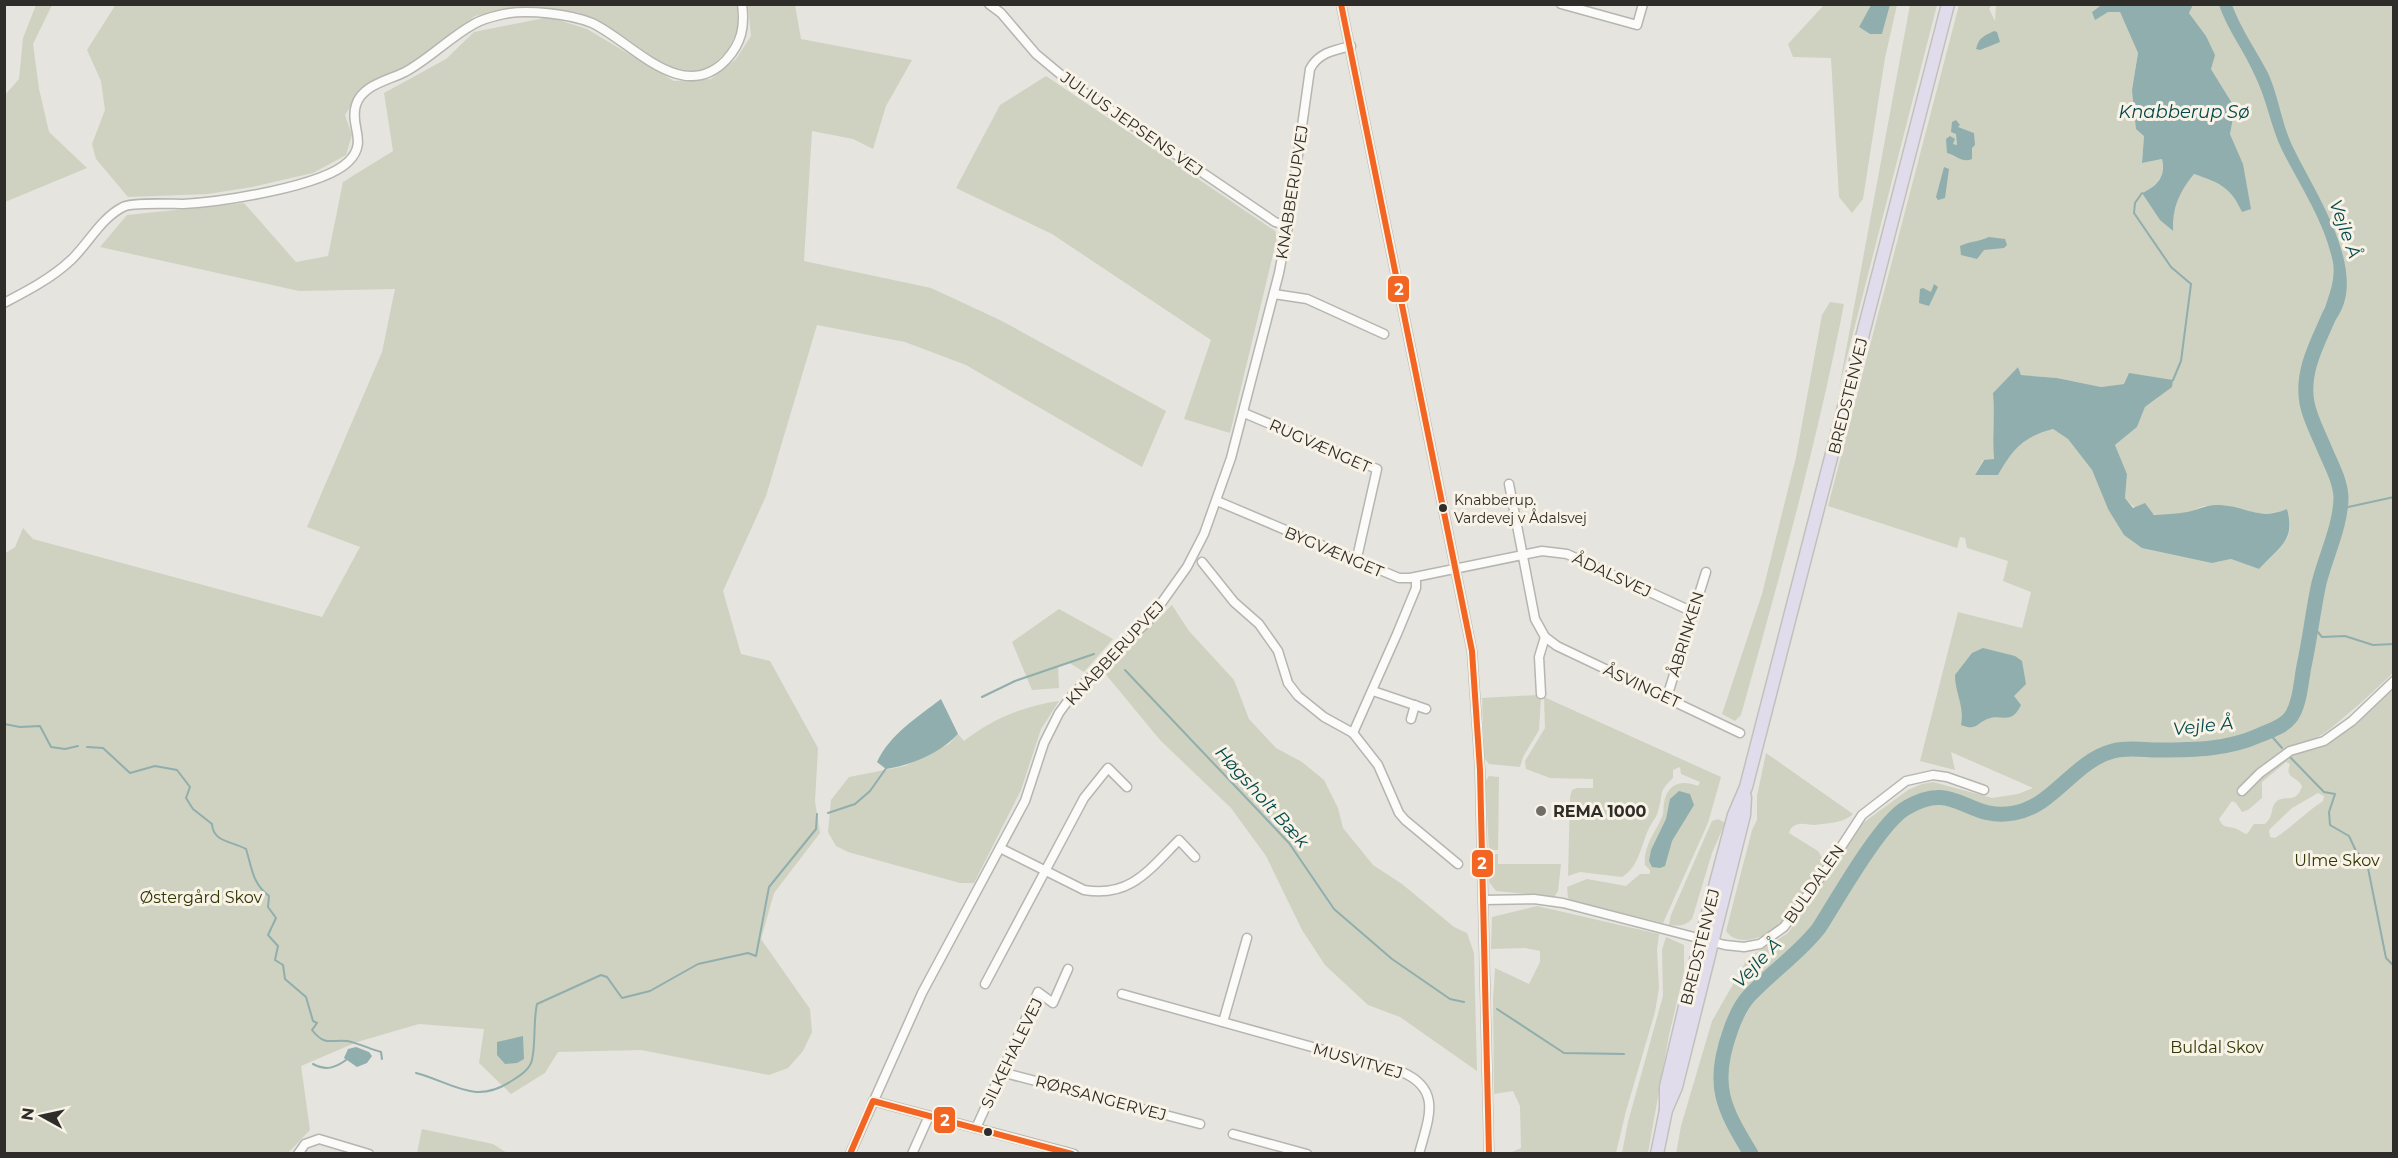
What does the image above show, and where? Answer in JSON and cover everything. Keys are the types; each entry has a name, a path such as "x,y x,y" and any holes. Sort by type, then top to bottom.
{"highway":[{"name":"BREDSTENVEJ","path":"1657,1154 1666,1110 1676,1087 1734,815 1746,787 1948,4"}],"street":[{"path":"4,303 46,279 70,260 124,205 187,204 232,198 277,190 339,168 356,153 359,143 355,105 362,95 368,89 406,71 475,23 506,13 565,16 592,23 657,67 683,75 703,75 719,68 741,39 744,21 742,4"},
{"name":"JULIUS JEPSENS VEJ","path":"989,4 1001,13 1036,54 1072,84 1275,222 1288,226"},
{"path":"1341,4 1472,651 1478,718 1489,1154"},
{"path":"1561,4 1637,25 1643,4"},
{"name":"KNABBERUPVEJ","path":"850,1154 922,993 1025,801 1044,743 1059,713 1074,694 1150,619 1170,594 1204,534 1217,501 1244,413 1274,294 1288,226 1310,69 1315,59 1325,53 1351,46"},
{"path":"1274,294 1307,299 1384,334"},
{"name":"RUGVÆNGET","path":"1244,413 1377,469 1356,562"},
{"path":"1509,484 1535,620 1545,637 1539,657 1541,694"},
{"name":"BYGVÆNGET","path":"1217,501 1356,562 1399,578 1456,569"},
{"name":"ÅDALSVEJ","path":"1456,569 1542,551 1567,554 1693,612"},
{"path":"1202,562 1234,602 1259,624 1278,651 1288,683 1298,696 1324,717 1353,733 1378,765 1399,813 1458,864"},
{"path":"1210,573 1220,566"},
{"name":"ÅBRINKEN","path":"1667,697 1706,572"},
{"path":"1353,733 1416,588 1416,577"},
{"name":"ÅSVINGET","path":"1545,637 1557,646 1740,733"},
{"path":"2242,791 2260,773 2290,752 2324,741 2352,721 2394,681"},
{"path":"1373,691 1426,709"},
{"path":"1411,719 1415,705"},
{"path":"985,984 1084,798 1108,768 1127,787"},
{"name":"BULDALEN","path":"1484,900 1534,899 1563,903 1706,941 1744,947 1760,944 1774,936 1795,915 1862,815 1906,782 1933,775 1947,777 1984,790"},
{"path":"1000,848 1084,890 1109,892 1122,889 1138,880 1179,840 1195,857"},
{"path":"1223,1022 1247,938"},
{"name":"SILKEHALEVEJ","path":"976,1128 1038,992 1053,1003 1068,969"},
{"name":"MUSVITVEJ","path":"1122,994 1402,1072 1415,1078 1424,1088 1430,1106 1419,1154"},
{"name":"RØRSANGERVEJ","path":"1001,1072 1200,1124"},
{"path":"873,1101 1074,1154"},
{"path":"912,1154 929,1116"},
{"path":"1233,1134 1307,1154"},
{"path":"298,1154 305,1144 320,1139 369,1154"}],"green space":[{"path":"116,4 737,4 738,29 728,50 705,72 660,64 578,12 517,8 475,16 405,68 362,88 345,115 352,135 346,155 313,173 208,194 128,197 96,159 92,144 105,110 101,81 87,50"},
{"path":"36,5 52,5 33,44 39,89 49,132 87,168 5,202 5,95 19,79 23,38"},
{"name":"Østergård Skov","path":"748,5 795,5 801,39 912,60 886,106 873,149 853,139 812,131 804,261 931,288 1000,320 1166,411 1142,467 966,365 905,342 817,325 766,496 723,591 741,654 770,661 818,748 815,801 820,833 774,893 761,939 810,1009 812,1032 803,1051 788,1068 769,1075 641,1050 558,1052 545,1073 511,1094 479,1063 484,1029 419,1024 357,1042 301,1066 310,1130 288,1153 5,1153 4,554 15,547 23,528 33,539 322,617 360,547 307,527 382,352 395,289 299,291 100,247 127,215 244,203 296,262 328,256 343,182 393,151 384,93 446,59 474,32 549,17 587,29 674,81 711,79 736,59 751,36"},
{"path":"1824,5 1871,5 1859,27 1870,34 1882,34 1890,5 1897,5 1885,58 1863,199 1852,213 1839,197 1831,58 1793,57 1788,44"},
{"path":"1910,5 1937,5 1839,388"},
{"path":"1959,5 1992,5 1989,9 1995,21 1996,5 2103,5 2092,12 2120,12 2138,53 2132,90 2144,136 2142,163 2162,159 2159,180 2142,193 2172,231 2177,200 2194,174 2223,187 2233,196 2242,212 2243,164 2230,134 2235,108 2211,69 2206,36 2189,13 2193,5 2393,5 2393,673 2330,729 2296,753 2339,735 2361,718 2393,686 2393,1153 1676,1154 1681,1126 1712,1021 1748,958 1788,933 1863,823 1908,790 1922,784 1933,782 1992,798 2018,794 2033,788 1951,752 1955,770 1920,761 1958,612 2022,628 2031,592 2003,581 2008,561 1967,548 1965,538 1960,537 1957,548 1828,506","holes":["1956,127 1974,133 1970,148 1957,158 1947,153 1953,144 1957,146","2018,367 2021,375 2057,378 2101,387 2125,384 2159,397 2145,407 2137,427 2115,445 2127,474 2125,498 2140,510 2156,515 2185,513 2206,506 2227,507 2257,513 2287,509 2290,529 2284,543 2259,569 2231,559 2212,563 2108,509 2092,470 2068,439 2053,429 2034,436 2020,445 1998,475 1975,475 1983,460 1994,460 1993,393","2286,762 2290,764 2290,775 2302,786 2293,798 2278,800 2265,824 2254,824 2247,834 2222,824 2219,819 2232,801 2242,812 2248,810 2262,798 2262,782","2318,793 2324,796 2323,801 2287,829 2275,838 2270,837 2269,830 2292,808"]},
{"path":"1046,76 1275,231 1277,238 1230,433 1184,419 1211,340 1052,234 956,188 1000,105"},
{"path":"1830,302 1844,304 1822,408 1797,511 1741,715 1735,721 1722,714 1762,594 1796,457 1822,315"},
{"path":"1172,605 1189,631 1234,680 1249,719 1276,748 1302,762 1324,780 1338,808 1343,828 1373,865 1402,884 1454,927 1467,933 1474,953 1477,1071 1400,1017 1368,1005 1325,965 1302,930 1266,856 1231,808 1160,740 1103,671"},
{"path":"1059,609 1113,639 1084,672 1068,662 1058,666 1059,688 1032,690 1012,642"},
{"path":"1541,696 1539,730 1523,757 1520,767 1489,764 1484,758 1482,698"},
{"path":"1544,697 1721,777 1708,823 1663,923 1573,901 1568,898 1567,887 1587,879 1626,886 1640,874 1650,874 1650,870 1645,865 1646,852 1663,815 1668,791 1681,783 1698,786 1700,782 1681,774 1680,767 1673,770 1673,778 1663,790 1657,813 1636,862 1628,873 1622,877 1580,872 1568,876 1570,797 1572,790 1577,788 1593,788 1593,779 1550,778 1526,769 1525,761 1545,728"},
{"path":"1059,701 1041,729 1021,790 974,883 960,883 848,852 836,846 828,832 831,800 849,777 905,766 949,744 958,734 964,741 1008,715 1033,706"},
{"path":"1766,753 1853,814 1835,822 1815,825 1800,824 1791,828 1789,833 1818,851 1824,861 1804,894 1781,924 1769,933 1745,940 1731,936 1726,931 1752,830 1757,820 1757,796"},
{"path":"1489,776 1499,777 1498,850 1489,850 1485,782"},
{"path":"1718,819 1725,823 1712,853 1692,919 1682,925 1669,925 1671,915 1712,821"},
{"path":"1491,854 1498,854 1498,864 1561,864 1558,891 1554,897 1496,891 1489,882"},
{"path":"1537,906 1659,934 1657,950 1659,988 1655,1012 1616,1153 1510,1153 1521,1148 1520,1106 1513,1091 1494,1094 1495,968 1529,984 1540,962 1540,951 1525,948 1491,949 1492,917"},
{"path":"1666,937 1684,945 1684,972 1669,1035 1648,1153 1622,1153 1628,1122 1663,996 1662,950"},
{"path":"422,1129 493,1144 507,1153 417,1153"}],"water":[{"name":"Knabberup Sø","path":"2103,4 2193,5 2189,13 2206,36 2215,55 2211,69 2235,108 2230,134 2243,164 2251,209 2242,212 2233,196 2223,187 2194,174 2184,187 2178,201 2173,231 2160,220 2142,193 2159,180 2163,165 2162,159 2142,163 2144,136 2136,129 2132,90 2138,53 2120,12 2108,12 2095,20 2092,12"},
{"path":"1871,5 1890,5 1882,34 1870,34 1859,27"},
{"path":"2219,5 2232,5 2268,73 2291,143 2327,213 2338,240 2345,266 2346,291 2339,314 2322,333 2321,325 2334,269 2328,244 2317,216 2278,141 2256,78"},
{"path":"1994,31 1997,32 2000,42 1980,50 1976,49 1980,39"},
{"path":"1956,120 1960,125 1958,127 1974,133 1975,145 1972,148 1972,159 1963,160 1947,153 1946,139 1950,136 1955,139 1953,144 1957,145 1956,134 1951,132 1952,122"},
{"path":"1944,167 1949,169 1945,198 1938,200 1936,197"},
{"path":"1989,237 2005,239 2007,245 2004,248 1984,250 1977,259 1961,255 1960,246"},
{"path":"1934,284 1938,287 1929,306 1919,303 1920,289 1931,292"},
{"path":"2018,367 2021,375 2057,378 2101,387 2124,384 2129,373 2173,380 2172,387 2145,407 2137,427 2115,445 2127,474 2125,498 2133,508 2145,503 2154,515 2187,512 2215,505 2268,514 2287,509 2289,529 2284,543 2259,569 2231,559 2212,563 2142,548 2124,535 2108,509 2092,470 2068,439 2053,429 2034,436 2020,445 1998,475 1975,475 1984,460 1994,459 1993,393"},
{"path":"1983,648 2015,656 2022,661 2026,684 2014,696 2021,705 2014,715 1987,719 1976,726 1966,727 1961,725 1962,712 1955,675 1972,653"},
{"path":"941,699 958,734 951,741 906,765 886,769 877,762 897,735"},
{"path":"1679,791 1690,794 1694,805 1672,841 1665,866 1652,867 1649,861 1651,850 1666,819 1670,799"},
{"path":"523,1036 524,1059 517,1063 505,1064 497,1055 497,1042"},
{"path":"356,1047 369,1052 372,1056 367,1063 357,1067 344,1058 348,1049"}],"waterway":[{"path":"2142,193 2135,203 2134,213 2171,267 2191,284 2181,361 2173,380"},
{"name":"Vejle Å","path":"1751,1154 1727,1109 1721,1082 1724,1051 1735,1018 1749,996 1819,928 1872,845 1896,816 1923,800 1937,797 1984,812 2014,813 2041,802 2087,764 2113,751 2184,750 2235,744 2272,730 2290,718 2298,700 2319,583 2336,529 2340,508 2339,484 2310,415 2306,391 2308,368 2330,314"},
{"path":"2339,509 2394,497"},
{"path":"2312,625 2322,637 2345,636 2373,645 2394,644"},
{"name":"Høgsholt Bæk","path":"982,697 1015,681 1094,654"},
{"name":"Høgsholt Bæk","path":"1125,670 1289,843 1334,909 1392,959 1450,999 1464,1002"},
{"name":"Høgsholt Bæk","path":"4,724 20,727 40,726 51,747 65,749 78,746"},
{"path":"2268,732 2282,748"},
{"name":"Høgsholt Bæk","path":"87,747 103,748 130,773 155,766 177,770 190,787 186,798 193,809 212,824 219,838 246,849 251,869 259,886 269,896 268,907 276,918 268,935 278,946 275,960 283,965 285,979 306,997 313,1021 317,1023 312,1030 321,1039 347,1041 381,1052 382,1059"},
{"path":"2289,756 2324,792 2335,794 2329,812 2330,825 2349,836 2356,851 2367,863 2386,958 2394,966"},
{"name":"Høgsholt Bæk","path":"828,813 855,804 870,791 887,767"},
{"name":"Høgsholt Bæk","path":"416,1073 464,1090 476,1092 499,1088 522,1074 531,1063 537,1004 601,975 607,977 622,998 650,991 698,964 748,953 756,956 769,887 816,829 817,814"},
{"name":"Høgsholt Bæk","path":"1497,1009 1564,1053 1624,1054"},
{"path":"313,1064 330,1068 346,1060"}],"transit line":[{"name":"2","path":"1341,4 1472,651 1480,770 1489,1154"},
{"name":"2","path":"850,1154 873,1101 1072,1154"}],"place":[{"name":"Knabberup, Vardevej v Ådalsvej","path":"1443,508"},
{"name":"REMA 1000","path":"1541,811"}],"park label":[{"name":"Ulme Skov","path":"2337,860"},
{"name":"Buldal Skov","path":"2217,1047"}]}
